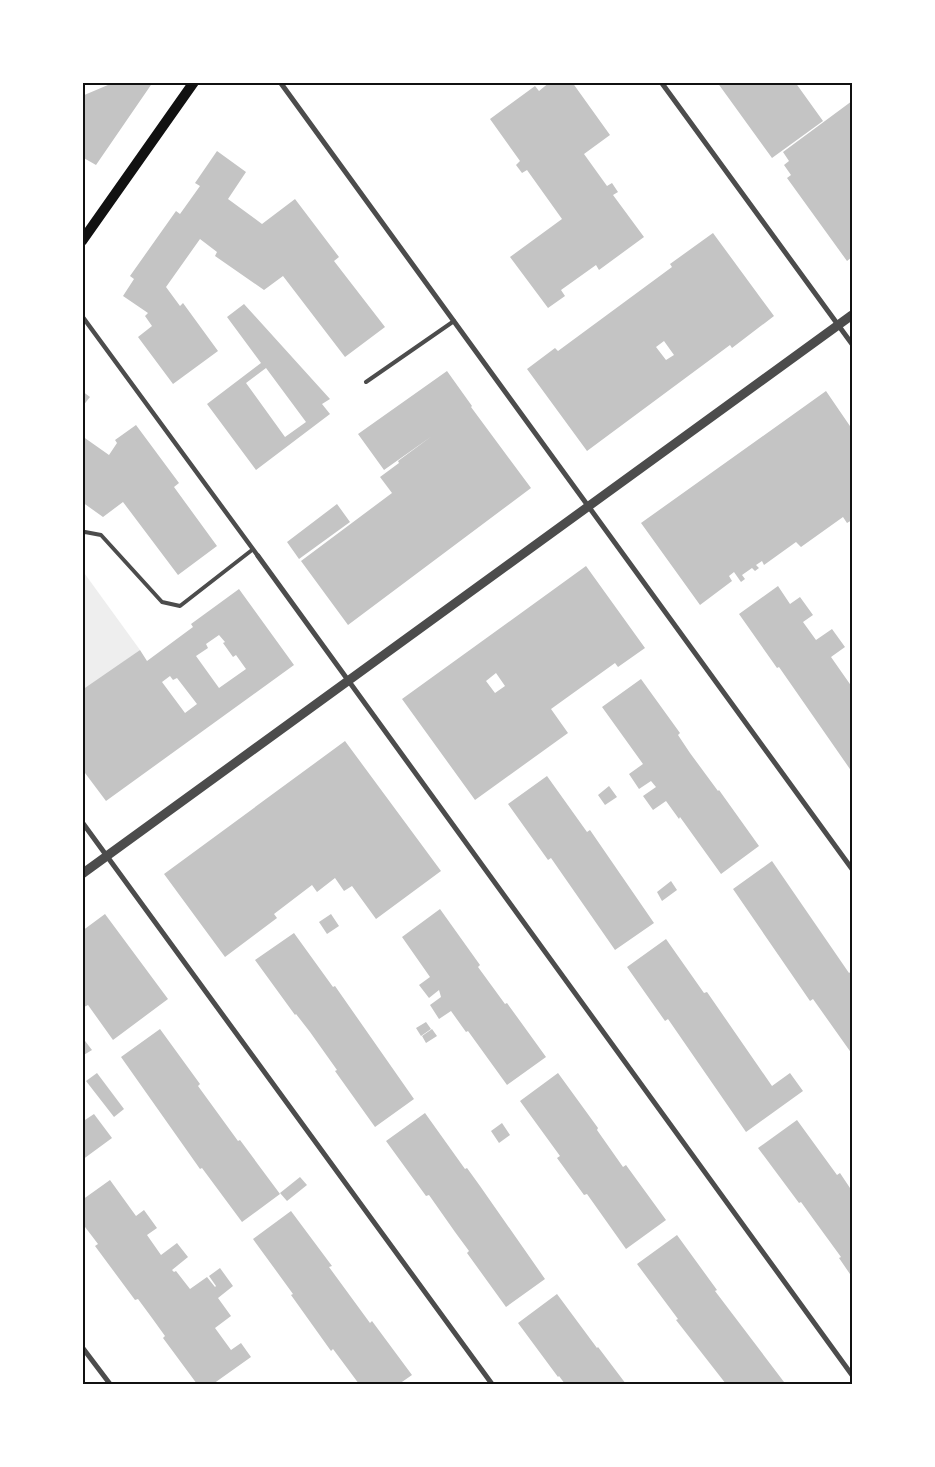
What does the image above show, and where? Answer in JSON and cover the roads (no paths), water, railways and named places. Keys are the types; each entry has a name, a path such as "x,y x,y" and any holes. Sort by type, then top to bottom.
{"main road":[{"path":"82,241 194,82"}],"street":[{"path":"280,82 852,869"},
{"path":"661,82 852,344"},
{"path":"82,874 852,315"},
{"path":"82,316 852,1375"},
{"path":"82,822 492,1384"},
{"path":"82,1347 110,1384"}],"lane":[{"path":"366,382 454,321"},
{"path":"82,533 101,535 162,602 180,606 252,550"}]}
